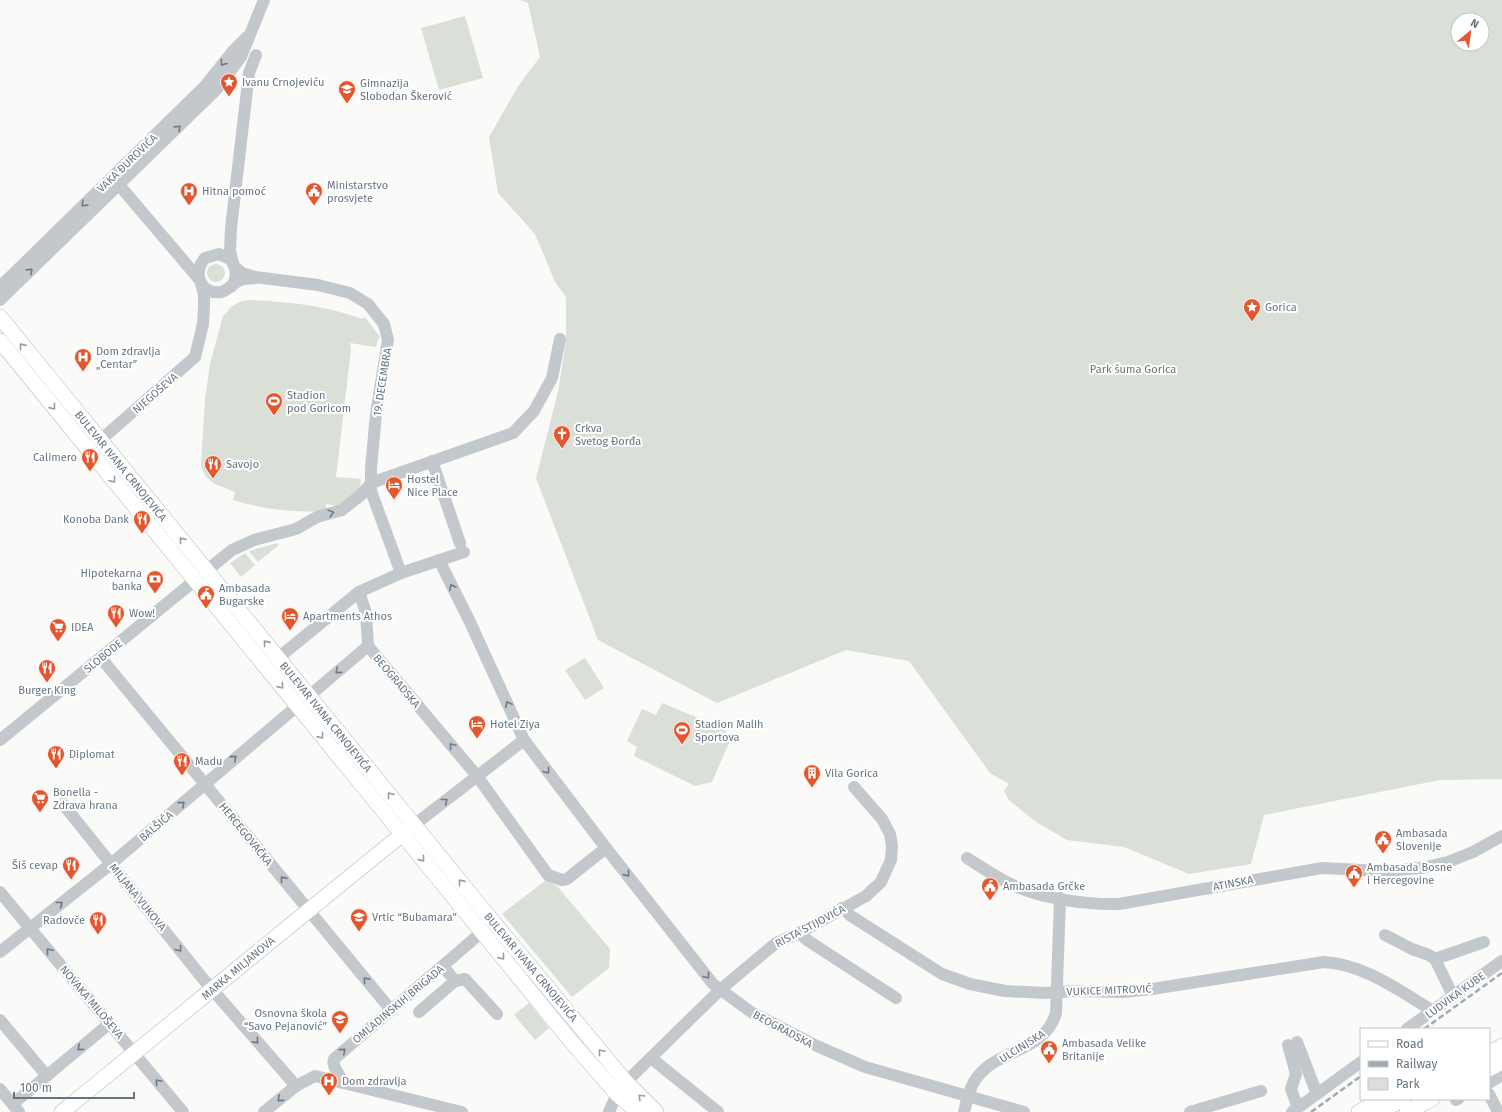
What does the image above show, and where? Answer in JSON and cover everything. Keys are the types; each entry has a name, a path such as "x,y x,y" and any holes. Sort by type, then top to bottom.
{"main road":[{"name":"BULEVAR IVANA CRNOJEVIĆA","path":"0,317 414,825 622,1088 638,1112"},
{"name":"BULEVAR IVANA CRNOJEVIĆA","path":"0,341 570,1040 622,1088 656,1112"},
{"name":"MARKA MILJANOVA","path":"62,1112 213,990 308,909 414,825"},
{"path":"1490,1052 1502,1046"},
{"path":"1490,1068 1502,1062"},
{"path":"1360,1112 1381,1100"},
{"path":"1379,1112 1401,1100"},
{"path":"1407,1112 1426,1105 1448,1100"}],"street":[{"name":"VAKA ĐUROVIĆA","path":"0,300 116,181 205,86 233,51 249,34 264,0"},
{"path":"203,324 214,300 228,288 236,277 230,251 231,228 249,73 256,55"},
{"name":"VAKA ĐUROVIĆA","path":"116,181 176,250 200,281"},
{"name":"VAKA ĐUROVIĆA","path":"0,287 116,181"},
{"path":"203,324 204,297 198,272 200,264 224,244 231,228"},
{"path":"176,250 197,257 212,255 226,256 234,265"},
{"name":"19. DECEMBRA","path":"234,265 246,275 322,286 350,293 368,304 384,324 388,340 376,414 371,483 373,499 400,573"},
{"name":"19. DECEMBRA","path":"228,288 242,280 260,278"},
{"path":"200,281 212,292 228,288"},
{"name":"NJEGOŠEVA","path":"88,450 192,360 198,348 203,324"},
{"path":"206,570 220,558 254,540 296,529 316,517 342,510 361,495 371,483 513,432 534,412 552,378 560,339"},
{"path":"278,658 359,592 400,573 439,560 462,547 432,461"},
{"name":"BEOGRADSKA","path":"439,560 469,620 524,740 606,848 714,984 751,1012 816,1046 865,1067 1024,1112"},
{"name":"SLOBODE","path":"3,735 101,658 195,581 206,570"},
{"path":"359,592 366,613 368,646"},
{"name":"BEOGRADSKA","path":"309,696 368,646 477,776 548,875 562,880 567,878 606,848"},
{"name":"HERCEGOVAČKA","path":"101,658 391,1010"},
{"name":"BALŠIĆA","path":"0,952 112,863 309,696"},
{"path":"414,825 524,740"},
{"name":"RISTA STIJOVIĆA","path":"622,1088 721,989 776,942 799,933 866,896 876,887 887,872 892,853 890,834 885,824 854,788"},
{"name":"MILJANA VUKOVA","path":"63,804 213,990 296,1086"},
{"name":"ATINSKA","path":"967,858 1017,887 1060,898 1106,904 1119,904 1322,868 1380,871 1422,868 1460,857 1502,836"},
{"name":"NOVAKA MILOŠEVA","path":"0,892 183,1112"},
{"name":"ULCINJSKA","path":"964,1112 968,1097 976,1080 984,1070 1039,1038 1048,1031 1056,1013 1060,898"},
{"name":"VUKICE MITROVIĆ","path":"842,908 851,916 930,968 970,984 1005,991 1123,992 1152,990 1324,962 1350,966 1375,977 1432,1011"},
{"name":"OMLADINSKIH BRIGADA","path":"342,1083 341,1078 334,1066 334,1058 482,932"},
{"path":"799,933 807,940 896,998"},
{"path":"1385,935 1435,959 1453,996"},
{"path":"1435,959 1484,942"},
{"name":"LUDVIKA KUBE","path":"1408,1028 1502,961"},
{"path":"442,966 455,981"},
{"path":"419,1012 455,981 465,979 497,1014"},
{"path":"0,1020 47,1076"},
{"path":"0,1089 16,1108 47,1076 110,1023"},
{"path":"1317,1094 1292,1044 1296,1074 1292,1089 1295,1110 1360,1063"},
{"path":"652,1058 718,1112"},
{"path":"264,1112 296,1086 314,1076 462,1112"},
{"path":"1490,1082 1502,1076"},
{"path":"609,1112 622,1088"},
{"path":"1190,1112 1261,1091"},
{"path":"1490,1096 1498,1112"}],"green space":[{"name":"Park šuma Gorica","path":"520,0 1502,0 1502,779 1440,780 1264,815 1251,864 1189,874 1124,847 1067,840 1036,822 1009,800 1004,791 1009,784 990,773 909,661 846,650 717,703 598,640 536,478 558,392 566,341 566,297 555,282 535,234 498,193 489,137 519,85 540,57 528,3"},
{"path":"465,16 483,78 439,90 421,28"},
{"path":"212,264 220,264 225,269 223,280 220,282 212,282 207,277 207,269"},
{"name":"Stadion pod Goricom","path":"250,300 321,307 362,319 365,317 380,337 376,347 350,343 351,349 336,477 361,479 360,491 341,507 326,504 326,511 290,511 256,506 233,500 235,492 215,484 206,477 201,466 205,399 210,364 223,316 232,306 242,301"},
{"path":"277,543 279,545 258,562 249,551"},
{"path":"245,553 255,565 241,577 230,563"},
{"path":"585,658 604,688 585,700 565,670"},
{"name":"Stadion Malih Sportova","path":"662,703 725,729 729,743 712,782 695,786 634,756 637,747 627,741 642,709 656,715"},
{"path":"546,880 557,886 610,949 609,968 572,997 502,914"},
{"path":"529,1003 549,1028 535,1040 514,1015"}],"railway":[{"path":"1425,1028 1502,973"},
{"path":"1311,1112 1360,1077"}],"place":[{"name":"Ivanu Crnojeviću","path":"229,97"},
{"name":"Gimnazija Slobodan Škerović","path":"347,104"},
{"name":"Hitna pomoć","path":"189,206"},
{"name":"Ministarstvo prosvjete","path":"314,206"},
{"name":"Gorica","path":"1252,322"},
{"name":"Dom zdravlja „Centar”","path":"83,372"},
{"name":"Stadion pod Goricom","path":"274,416"},
{"name":"Crkva Svetog Đorđa","path":"562,449"},
{"name":"Calimero","path":"90,472"},
{"name":"Savojo","path":"213,479"},
{"name":"Hostel Nice Place","path":"394,500"},
{"name":"Konoba Dank","path":"142,534"},
{"name":"Hipotekarna banka","path":"155,594"},
{"name":"Ambasada Bugarske","path":"206,609"},
{"name":"Wow!","path":"116,628"},
{"name":"Apartments Athos","path":"290,631"},
{"name":"IDEA","path":"58,642"},
{"name":"Burger King","path":"47,683"},
{"name":"Hotel Ziya","path":"477,739"},
{"name":"Stadion Malih Sportova","path":"682,745"},
{"name":"Diplomat","path":"56,769"},
{"name":"Madu","path":"182,776"},
{"name":"Vila Gorica","path":"812,788"},
{"name":"Bonella - Zdrava hrana","path":"40,813"},
{"name":"Ambasada Slovenije","path":"1383,854"},
{"name":"Šiš cevap","path":"71,880"},
{"name":"Ambasada Bosne i Hercegovine","path":"1354,888"},
{"name":"Ambasada Grčke","path":"990,901"},
{"name":"Vrtic “Bubamara”","path":"359,932"},
{"name":"Radovče","path":"98,935"},
{"name":"Osnovna škola “Savo Pejanović”","path":"340,1034"},
{"name":"Ambasada Velike Britanije","path":"1049,1064"},
{"name":"Dom zdravlja","path":"329,1096"}]}
